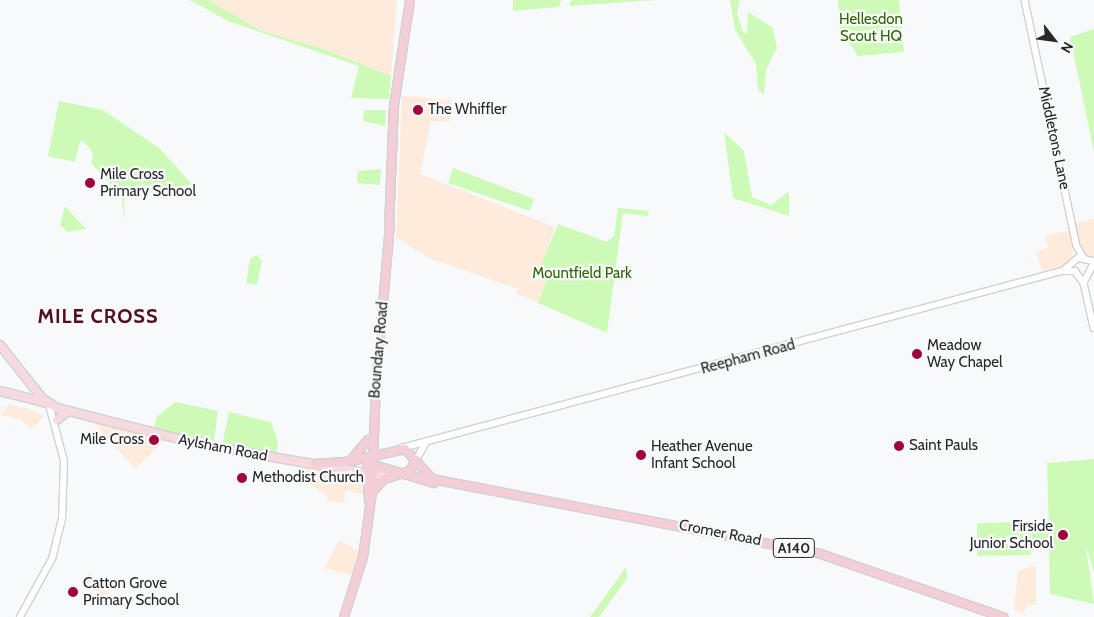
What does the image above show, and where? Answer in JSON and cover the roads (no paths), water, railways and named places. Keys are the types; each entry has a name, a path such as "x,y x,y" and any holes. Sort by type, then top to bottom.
{"highway":[{"name":"Boundary Road","path":"370,467 390,224 394,124 407,3"},
{"name":"Boundary Road","path":"370,467 368,440 373,424"},
{"name":"Boundary Road","path":"373,424 376,446 385,453"},
{"path":"347,462 368,440"},
{"name":"Reepham Road","path":"334,464 347,462 370,467 385,453 400,449"},
{"name":"A140","path":"400,449 410,451 416,460"},
{"path":"372,492 389,475 380,465 385,453"},
{"path":"401,476 416,460"},
{"name":"Cromer Road","path":"416,460 426,477 458,486"},
{"path":"315,464 370,467"},
{"path":"369,501 372,492 370,467"},
{"path":"344,617 363,557 369,501 370,467"},
{"name":"Cromer Road","path":"370,467 389,475 458,486 821,554 1003,617"}],"main road":[{"path":"0,345 48,403"},
{"name":"Aylsham Road","path":"0,391 207,446 315,464 370,467"},
{"name":"Aylsham Road","path":"48,403 68,411 82,413"},
{"path":"56,420 68,411"}],"street":[{"name":"Middletons Lane","path":"1025,0 1077,246 1075,261"},
{"name":"Middletons Lane","path":"1077,246 1085,258"},
{"name":"Reepham Road","path":"400,449 1062,271 1077,272 1088,270 1094,262 1085,258 1075,261 1062,271"},
{"path":"1084,284 1088,270 1085,258"},
{"path":"1075,261 1077,272 1084,284 1094,328"},
{"path":"20,617 52,559 62,519 66,478 56,420 48,403"},
{"path":"416,460 420,448 433,440"}],"place":[{"name":"The Whiffler","path":"418,110"},
{"name":"Mile Cross Primary School","path":"90,183"},
{"name":"Meadow Way Chapel","path":"917,354"},
{"name":"Mile Cross","path":"154,440"},
{"name":"Saint Pauls","path":"899,446"},
{"name":"Heather Avenue Infant School","path":"641,455"},
{"name":"Methodist Church","path":"242,478"},
{"name":"Firside Junior School","path":"1063,535"},
{"name":"Catton Grove Primary School","path":"73,592"}],"district":[{"name":"MILE CROSS","path":"98,316"}],"park label":[{"name":"Hellesdon Scout HQ","path":"871,28"},
{"name":"Mountfield Park","path":"582,274"}]}
